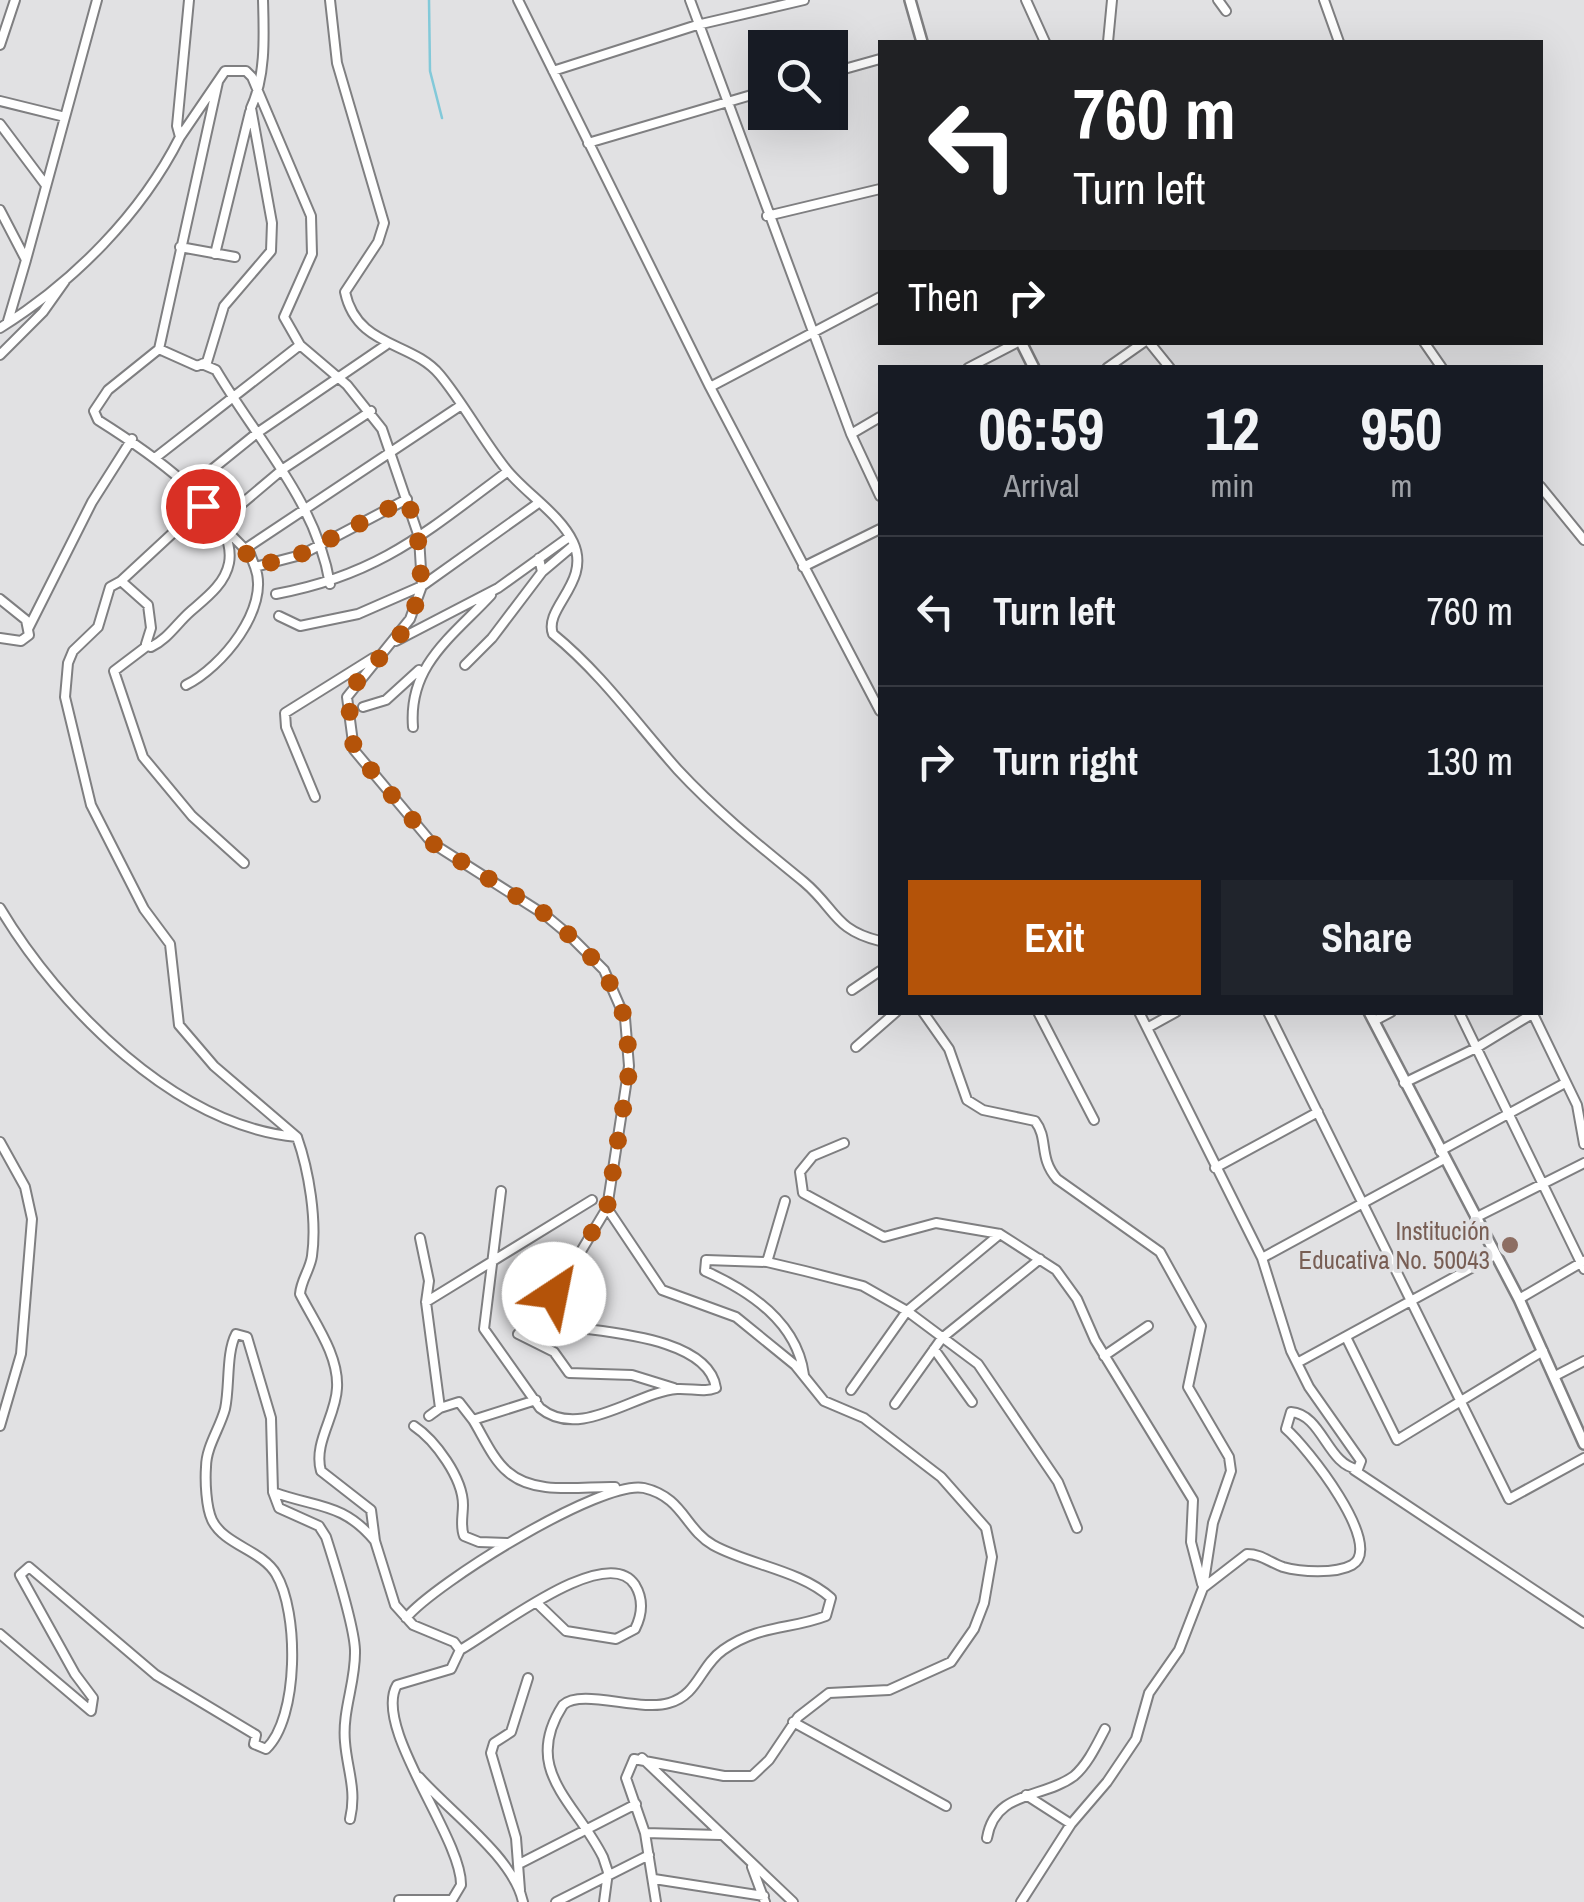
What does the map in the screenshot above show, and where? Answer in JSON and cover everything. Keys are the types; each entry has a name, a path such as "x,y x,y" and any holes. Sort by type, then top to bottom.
{"street":[{"path":"0,45 15,0"},
{"path":"3,326 26,260 96,0"},
{"path":"180,137 177,126 189,0"},
{"path":"215,254 257,94 264,39 262,0"},
{"path":"330,0 336,63 384,223 378,242 345,292 358,319 386,345 438,372 508,472 572,541 576,575 572,590 553,617 553,634 616,696 678,770 757,846 818,895 834,920 852,933 878,940"},
{"path":"518,0 652,262 710,387 878,707"},
{"path":"690,0 851,434 878,492"},
{"path":"553,72 697,25 804,0"},
{"path":"910,0 921,40"},
{"path":"1026,0 1044,40"},
{"path":"1108,40 1112,0"},
{"path":"1218,0 1226,10"},
{"path":"1324,0 1338,40"},
{"path":"848,68 878,59"},
{"path":"3,326 67,277 134,210 161,175 180,137 225,70 246,71 310,216 312,254 284,308 286,324 300,345 371,411 420,537 422,586 396,641"},
{"path":"186,684 225,656 254,610 260,595 255,567 245,549 189,488 132,439 98,420 94,411 108,390 159,348 220,77"},
{"path":"588,143 748,96"},
{"path":"0,100 65,117"},
{"path":"159,348 196,366 202,364 210,356 224,306 272,251 272,223 251,108"},
{"path":"0,124 45,184"},
{"path":"768,216 878,189"},
{"path":"0,210 26,260"},
{"path":"180,247 235,257"},
{"path":"0,355 43,312 67,277"},
{"path":"710,387 878,298"},
{"path":"155,458 300,345"},
{"path":"189,488 257,433 386,345"},
{"path":"974,365 1013,345"},
{"path":"1112,365 1142,345"},
{"path":"1149,345 1167,365"},
{"path":"202,364 216,370 283,469 323,543 330,584"},
{"path":"245,549 306,511 358,470 460,406"},
{"path":"219,523 283,469 371,411"},
{"path":"851,434 878,418"},
{"path":"28,629 92,502 132,439"},
{"path":"276,594 330,584 380,562 508,472"},
{"path":"1543,490 1584,540"},
{"path":"255,567 323,543 407,499"},
{"path":"279,616 300,626 358,614 422,586 537,504"},
{"path":"203,506 106,592 98,628 73,651 68,663 65,697 91,804 144,909 170,944 180,1025 214,1066 297,1137 305,1159 313,1237 312,1260 300,1294 327,1346 338,1386 319,1463 321,1471 372,1510 375,1541 395,1605 412,1625 454,1642 460,1650"},
{"path":"219,523 230,547 225,576 165,638 114,670 143,757 192,816 244,864"},
{"path":"803,567 878,530"},
{"path":"316,798 286,727 286,712 396,641 498,588 539,558 572,541"},
{"path":"466,664 572,541"},
{"path":"539,558 542,572"},
{"path":"122,581 148,605 147,646"},
{"path":"363,707 386,700 498,588"},
{"path":"0,599 26,620 28,639 0,638"},
{"path":"378,656 348,697 354,750 360,760 432,843 545,914 611,981 629,1034 630,1066 607,1208 553,1298 579,1328 645,1336 667,1344 702,1366 717,1383 712,1391 674,1388 632,1375 569,1373 554,1352 518,1334"},
{"path":"413,727 414,688 423,667"},
{"path":"0,908 57,989 142,1069 196,1105 297,1137"},
{"path":"852,990 878,973"},
{"path":"856,1046 892,1015"},
{"path":"925,1015 949,1049 966,1100 983,1110 1035,1122 1042,1132 1042,1154 1050,1170 1160,1252 1194,1311 1202,1334 1188,1386 1228,1456 1232,1471 1214,1523 1203,1588 1180,1650 1149,1693 1136,1738 1107,1782 1070,1824 1021,1902"},
{"path":"1040,1015 1094,1120"},
{"path":"1141,1015 1262,1258 1308,1386 1360,1457 1360,1466 1354,1470"},
{"path":"1147,1028 1171,1015"},
{"path":"1270,1015 1410,1304 1462,1398 1510,1498 1584,1458"},
{"path":"1460,1015 1583,1264 1519,1300"},
{"path":"1404,1083 1476,1048 1529,1015"},
{"path":"1533,1015 1577,1105 1584,1144"},
{"path":"1371,1017 1519,1300 1584,1444"},
{"path":"1262,1258 1565,1083"},
{"path":"1214,1168 1318,1112"},
{"path":"0,1142 30,1200 32,1238 21,1354 0,1426"},
{"path":"844,1144 813,1156 800,1172 803,1193 817,1204 884,1238 936,1223 1000,1234 1040,1259 1069,1286 1104,1356 1193,1500 1191,1542 1203,1588"},
{"path":"1475,1218 1584,1163"},
{"path":"501,1192 484,1329 503,1362 549,1415 578,1418 674,1388"},
{"path":"426,1302 592,1200"},
{"path":"767,1262 785,1202"},
{"path":"607,1208 654,1284 670,1294 701,1301 736,1317 804,1375 824,1401 864,1418 941,1477 986,1528 992,1557 984,1603 974,1629 951,1662 889,1690 829,1692 793,1722 770,1760 752,1776 724,1776 642,1758 631,1764 626,1778 645,1833 656,1902"},
{"path":"851,1390 907,1311 1000,1234"},
{"path":"420,1238 429,1281 426,1302 440,1408"},
{"path":"1298,1363 1495,1255"},
{"path":"804,1375 798,1349 768,1311 746,1290 703,1267 714,1258 767,1262 863,1286 907,1311 978,1364 1058,1482 1077,1528"},
{"path":"896,1404 942,1338 1040,1259"},
{"path":"1104,1356 1148,1326"},
{"path":"0,1634 91,1710 94,1698 75,1674 20,1575 29,1567 156,1675 256,1735 254,1744 266,1749 277,1738 292,1690 288,1619 276,1574 210,1517 206,1466 224,1411 236,1334 247,1337 270,1418 273,1492 278,1508 318,1526 326,1537 356,1646 354,1686 346,1712 345,1744 354,1783 350,1818"},
{"path":"1346,1338 1397,1440 1543,1351"},
{"path":"934,1348 972,1402"},
{"path":"1555,1376 1584,1361"},
{"path":"473,1420 536,1400"},
{"path":"429,1416 459,1402 501,1466 520,1480 573,1490 625,1487 661,1494 676,1503 713,1545 827,1594 832,1604 826,1616 774,1625 723,1649 691,1692 669,1704 632,1706 581,1698 563,1704 545,1744 548,1765 564,1797 588,1828 608,1872 604,1902"},
{"path":"1203,1588 1247,1554 1300,1570 1349,1566 1359,1557 1360,1537 1350,1515 1301,1442 1286,1428 1291,1412 1312,1423 1340,1459 1354,1470 1584,1622"},
{"path":"414,1426 424,1433 455,1478 463,1505 464,1536 479,1542 507,1543"},
{"path":"406,1618 507,1543 625,1487"},
{"path":"273,1492 342,1511 358,1521 375,1541"},
{"path":"399,1900 452,1900 461,1886 456,1858 413,1770 391,1700 394,1689 446,1673 456,1665 460,1650 537,1603 579,1579 613,1570 634,1584 642,1613 634,1629 608,1639 566,1631 537,1603"},
{"path":"523,1902 521,1864 491,1753 494,1743 511,1732 528,1678"},
{"path":"793,1722 946,1806"},
{"path":"987,1838 995,1815 1013,1799 1072,1777 1106,1728"},
{"path":"642,1758 793,1902"},
{"path":"413,1770 495,1855 520,1890"},
{"path":"1026,1795 1070,1824"},
{"path":"521,1864 636,1804"},
{"path":"645,1833 721,1835"},
{"path":"556,1902 649,1854"},
{"path":"750,1863 764,1899"},
{"path":"654,1879 764,1899"}],"waterway":[{"path":"429,0 430,71 442,118"}],"place":[{"name":"Institución Educativa No. 50043","path":"1510,1245"}],"route":[{"path":"203,506 250,554 255,567 301,554 407,499 420,537 422,586 410,619 396,641 352,687 348,714 354,750 432,843 545,914 604,970 629,1034 630,1066 607,1208 554,1294"}]}
